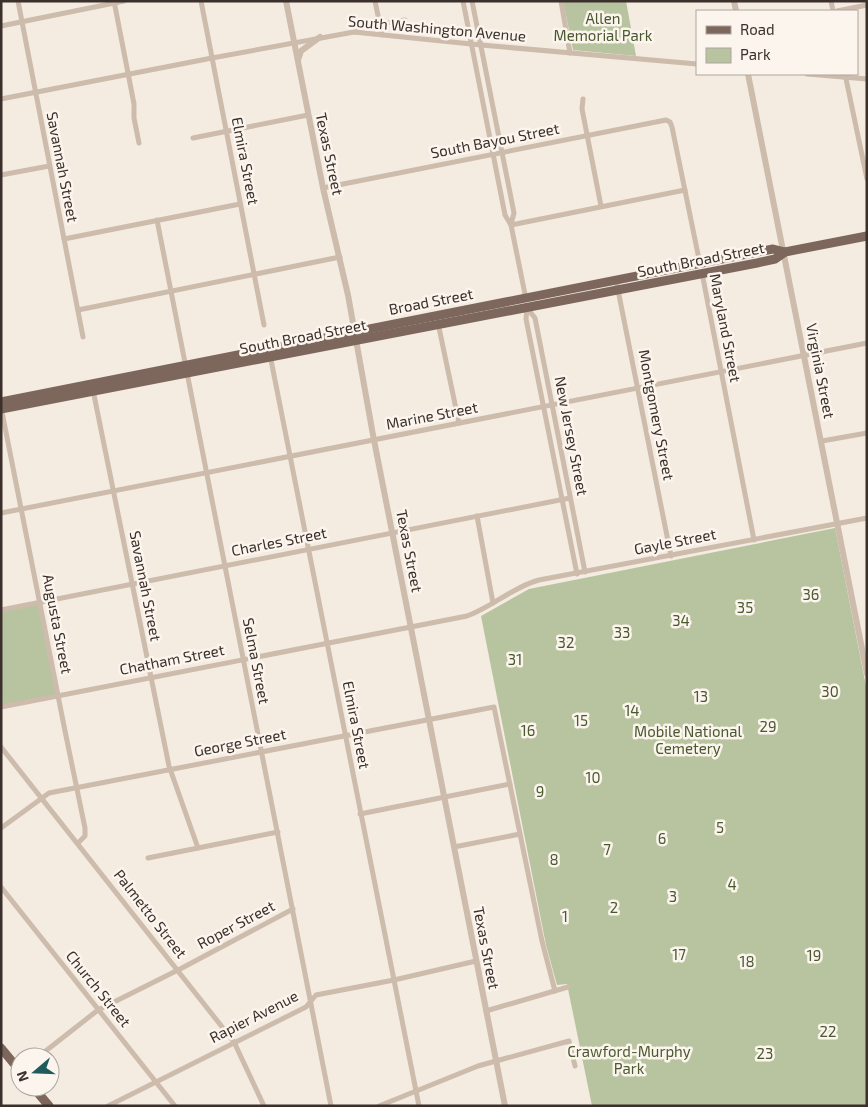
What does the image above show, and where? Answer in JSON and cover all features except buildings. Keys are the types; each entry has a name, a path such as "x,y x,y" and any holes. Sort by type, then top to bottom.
{"main road":[{"name":"Broad Street","path":"1,402 93,388 354,337 436,315 772,249 785,252 867,236"},
{"name":"South Broad Street","path":"354,337 439,325 702,274 775,259 785,252"},
{"path":"1,408 93,388"},
{"path":"1,1048 10,1058"}],"street":[{"name":"Savannah Street","path":"18,1 83,337"},
{"path":"1,26 124,1"},
{"name":"Elmira Street","path":"201,1 264,325"},
{"name":"Texas Street","path":"286,1 323,188 352,315 354,337 374,440 506,1106"},
{"path":"375,1 382,35"},
{"path":"561,1 570,53"},
{"path":"114,2 139,143"},
{"path":"463,3 472,3"},
{"name":"New Jersey Street","path":"463,3 505,215 511,225 527,308 526,319 542,406 577,574"},
{"name":"New Jersey Street","path":"472,3 514,213 511,225"},
{"path":"843,10 867,6"},
{"path":"354,32 362,27 405,20"},
{"name":"South Washington Avenue","path":"1,99 354,32 696,64"},
{"path":"297,61 301,51 320,37"},
{"name":"Virginia Street","path":"748,75 838,524 864,641 867,674"},
{"path":"826,75 867,79"},
{"path":"846,76 867,178"},
{"path":"478,78 487,77"},
{"path":"583,99 582,109 601,206"},
{"path":"193,138 308,115"},
{"name":"South Bayou Street","path":"323,188 666,120 670,122"},
{"name":"Maryland Street","path":"670,122 700,263 754,540"},
{"path":"1,175 49,166"},
{"path":"511,225 685,190"},
{"path":"64,239 240,204"},
{"name":"Selma Street","path":"157,220 331,1106"},
{"path":"78,310 340,257"},
{"name":"Montgomery Street","path":"616,280 670,556"},
{"path":"473,308 475,318"},
{"name":"New Jersey Street","path":"527,308 535,318 585,572"},
{"path":"436,315 459,423"},
{"name":"Marine Street","path":"1,513 867,343"},
{"name":"Elmira Street","path":"270,353 419,1106"},
{"name":"Savannah Street","path":"93,388 170,770 198,848"},
{"name":"Augusta Street","path":"1,408 85,828 85,836 78,843"},
{"path":"822,440 867,433"},
{"name":"Charles Street","path":"1,610 570,498"},
{"path":"477,516 493,603"},
{"name":"Gayle Street","path":"493,603 528,583 867,518"},
{"name":"Chatham Street","path":"1,707 467,616 493,603"},
{"name":"George Street","path":"1,828 49,793 494,707 510,784"},
{"name":"Palmetto Street","path":"1,747 234,1042 264,1106"},
{"path":"360,814 510,784 542,941 555,991"},
{"path":"148,858 278,832"},
{"path":"454,847 520,834"},
{"name":"Church Street","path":"1,887 175,1106"},
{"name":"Roper Street","path":"51,1047 98,1010 292,909"},
{"name":"Rapier Avenue","path":"108,1106 306,1007 316,994 394,980 476,961"},
{"path":"486,1011 568,987"},
{"path":"379,1106 478,1066 569,1041 574,1066"}],"green space":[{"name":"Allen Memorial Park","path":"563,1 626,1 636,56 573,50"},
{"name":"Mobile National Cemetery","path":"835,528 867,691 867,1106 592,1106 567,984 557,985 546,945 481,616 529,589"},
{"path":"40,603 58,696 1,707 1,610"}],"park label":[{"name":"36","path":"811,595"},
{"name":"35","path":"745,608"},
{"name":"34","path":"681,621"},
{"name":"33","path":"622,633"},
{"name":"32","path":"566,643"},
{"name":"31","path":"515,660"},
{"name":"30","path":"830,692"},
{"name":"13","path":"701,697"},
{"name":"14","path":"632,711"},
{"name":"15","path":"581,721"},
{"name":"29","path":"768,727"},
{"name":"16","path":"528,731"},
{"name":"10","path":"593,778"},
{"name":"9","path":"540,792"},
{"name":"5","path":"720,828"},
{"name":"6","path":"662,839"},
{"name":"7","path":"607,850"},
{"name":"8","path":"554,860"},
{"name":"4","path":"732,885"},
{"name":"3","path":"673,897"},
{"name":"2","path":"614,908"},
{"name":"1","path":"565,917"},
{"name":"17","path":"679,955"},
{"name":"19","path":"814,956"},
{"name":"18","path":"747,962"},
{"name":"22","path":"828,1032"},
{"name":"23","path":"765,1054"},
{"name":"Crawford-Murphy Park","path":"629,1060"}]}
